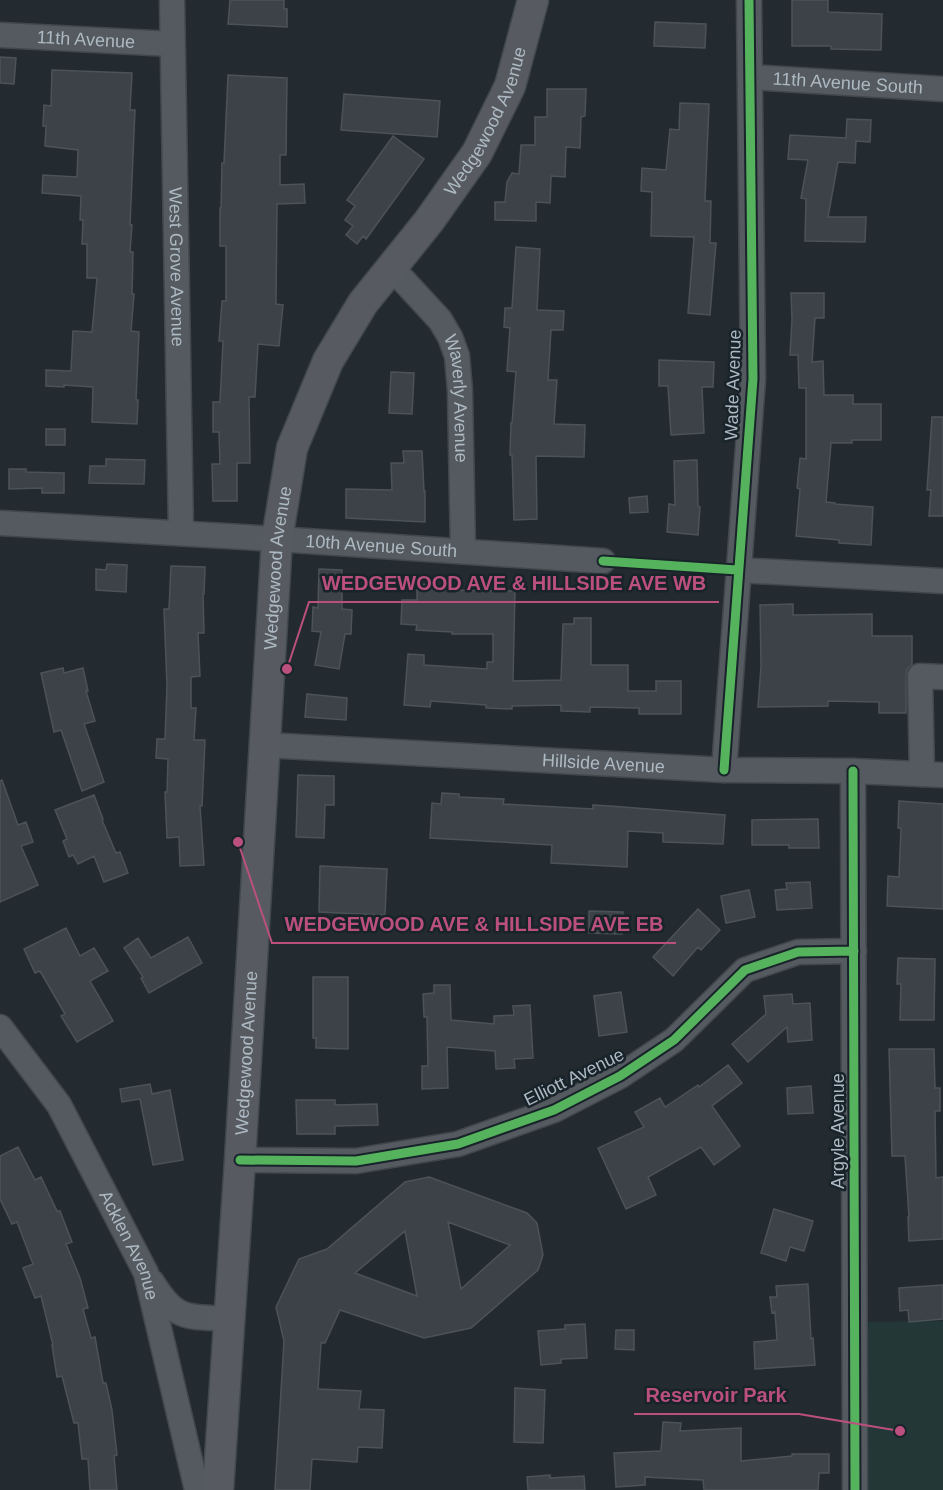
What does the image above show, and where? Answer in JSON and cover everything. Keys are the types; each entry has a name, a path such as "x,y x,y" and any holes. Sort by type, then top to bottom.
{"main road":[{"name":"Wedgewood Avenue","path":"218,1490 240,1160 276,539 292,448 328,361 363,303 429,221 477,153 510,86 533,0"}],"street":[{"name":"West Grove Avenue","path":"172,0 181,533"},
{"name":"Wade Avenue","path":"724,771 737,570 753,379 749,0"},
{"name":"11th Avenue","path":"0,35 172,44"},
{"name":"11th Avenue South","path":"750,77 943,89"},
{"name":"Waverly Avenue","path":"392,268 440,320 457,356 460,391 463,551"},
{"name":"10th Avenue South","path":"0,523 603,561"},
{"path":"737,570 943,581"},
{"path":"932,775 920,676 943,677"},
{"name":"Hillside Avenue","path":"265,745 724,771 853,771 932,775"},
{"name":"Argyle Avenue","path":"853,771 855,1490"},
{"name":"Elliott Avenue","path":"240,1160 356,1161 458,1144 554,1110 620,1076 674,1040 745,970 798,952 854,951"},
{"name":"Acklen Avenue","path":"0,1027 59,1105 146,1273 197,1490"},
{"path":"146,1273 163,1299 182,1316 228,1319"}],"green space":[{"path":"943,1321 943,1490 859,1490 855,1322"}],"building":[{"path":"230,0 284,0 284,9 287,9 287,27 228,24"},
{"path":"792,0 828,0 828,12 882,14 881,50 792,46"},
{"path":"655,22 706,24 705,48 654,46"},
{"path":"0,57 16,58 14,84 0,83"},
{"path":"52,70 132,73 130,110 135,110 130,225 132,225 130,252 133,252 132,294 134,294 131,331 139,332 137,424 92,422 93,387 46,386 46,370 71,371 73,331 92,332 97,278 87,278 87,244 82,244 83,220 80,220 81,196 42,193 43,175 77,177 78,150 45,146 44,105 51,106"},
{"path":"228,75 287,78 286,155 280,155 280,185 304,184 305,203 277,204 276,304 283,305 279,346 258,344 255,397 249,397 250,463 237,463 237,501 213,501 212,464 220,464 219,432 213,432 213,402 220,402 223,341 219,341 222,301 226,301 226,246 220,246 220,208"},
{"path":"547,89 586,89 585,116 581,117 580,148 566,147 565,177 551,176 550,203 536,202 536,221 495,220 495,202 505,202 507,182 512,173 519,174 521,145 535,145 535,117 547,117"},
{"path":"344,94 440,101 437,137 341,130"},
{"path":"680,103 709,104 705,201 711,201 710,243 716,243 710,315 688,313 694,237 651,236 652,192 641,191 642,168 666,170 670,129 679,130"},
{"path":"847,119 871,120 870,142 856,141 855,163 838,162 828,217 866,217 865,242 805,241 806,199 801,198 808,160 788,159 790,135 846,138"},
{"path":"393,136 424,159 366,239 363,236 357,244 346,235 353,226 345,220 355,206 347,200"},
{"path":"516,247 540,249 537,310 564,311 563,330 551,330 548,380 557,380 554,424 585,425 584,457 536,456 537,519 514,520 512,455 510,455 516,372 507,371 510,328 504,327 505,308 512,308"},
{"path":"791,293 824,293 824,318 815,318 812,362 823,361 824,395 853,395 853,404 881,404 881,440 831,443 826,502 873,507 871,545 839,543 839,540 796,536 800,458 806,459 806,388 799,388 798,355 790,355"},
{"path":"659,360 714,362 713,387 702,387 704,433 671,435 668,386 659,386"},
{"path":"391,372 414,373 412,414 389,413"},
{"path":"932,417 943,417 943,516 929,516 931,490 927,490"},
{"path":"46,429 65,429 65,445 46,445"},
{"path":"403,451 422,451 425,522 346,518 346,489 392,490 391,463 404,463"},
{"path":"106,459 145,460 144,484 89,483 90,466 106,466"},
{"path":"697,460 698,506 700,507 698,535 667,532 669,504 675,505 674,461"},
{"path":"9,469 64,473 64,493 42,493 42,488 9,489"},
{"path":"647,496 648,512 630,513 629,498"},
{"path":"107,564 127,565 126,592 96,590 96,569 106,570"},
{"path":"171,566 205,567 204,633 198,633 200,676 191,677 191,708 196,708 194,740 205,740 202,806 200,806 204,865 180,866 179,837 167,838 165,792 167,792 168,759 156,758 157,739 165,739 167,686 164,609 169,609"},
{"path":"319,569 342,570 342,609 352,610 351,634 345,634 339,669 315,665 321,632 312,631 313,607 318,608"},
{"path":"417,584 436,585 435,590 515,591 513,681 561,680 563,624 574,624 574,618 591,618 591,665 628,665 628,691 656,691 656,681 681,681 681,714 639,714 639,708 590,707 590,712 561,711 561,705 512,706 512,709 431,701 430,707 404,705 408,654 424,655 424,665 487,669 487,662 493,662 493,634 452,634 452,632 416,630 417,625 401,624 402,600 417,600"},
{"path":"793,604 793,615 872,614 872,636 912,636 912,665 907,669 906,676 906,713 879,713 879,702 828,701 828,706 758,707 761,666 760,605"},
{"path":"63,668 64,673 83,668 88,691 86,691 95,721 84,724 104,782 82,791 61,730 54,732 41,673"},
{"path":"307,694 347,698 346,720 305,717"},
{"path":"298,775 334,776 334,805 325,805 324,838 296,837"},
{"path":"2,780 18,825 26,822 33,842 21,846 38,885 0,902 0,781"},
{"path":"442,793 459,794 459,797 504,799 503,804 593,809 593,805 725,815 723,844 663,842 663,833 628,831 627,867 551,863 552,845 430,838 432,803 441,804"},
{"path":"94,795 116,853 120,852 128,873 104,882 94,856 78,864 73,855 69,857 63,841 67,839 55,810"},
{"path":"899,801 943,804 943,909 887,906 888,876 899,877 901,828 898,828"},
{"path":"818,819 819,848 752,845 752,820"},
{"path":"320,866 387,869 385,915 319,912"},
{"path":"810,882 812,908 777,910 775,890 787,889 786,883"},
{"path":"749,890 755,917 726,923 721,896"},
{"path":"698,909 720,930 701,950 698,947 673,976 653,957"},
{"path":"589,911 623,912 622,934 589,933"},
{"path":"66,928 80,956 94,948 108,971 90,981 113,1021 77,1042 61,1016 65,1014 40,971 35,973 24,949"},
{"path":"188,937 202,963 149,993 141,978 143,977 124,948 138,938 151,958"},
{"path":"898,958 935,959 934,1020 900,1020 901,984 897,984"},
{"path":"313,977 348,977 348,1049 316,1048 316,1038 313,1038"},
{"path":"434,985 450,985 451,1020 494,1024 494,1016 514,1015 513,1006 530,1005 533,1058 514,1059 515,1068 496,1069 495,1051 447,1047 448,1088 422,1089 422,1066 428,1066 427,1017 424,1017 423,994 434,993"},
{"path":"621,992 627,1032 599,1036 594,996"},
{"path":"792,994 793,1004 810,1003 812,1040 788,1042 787,1027 748,1062 732,1044 766,1014 764,996"},
{"path":"889,1049 934,1049 935,1088 940,1088 940,1111 935,1111 936,1178 943,1177 943,1239 909,1241 905,1156 892,1156"},
{"path":"728,1065 742,1083 712,1106 740,1146 714,1165 701,1147 648,1177 656,1195 626,1209 598,1148 644,1127 635,1112 660,1098 665,1107 698,1085 699,1087"},
{"path":"150,1084 152,1094 170,1090 183,1160 153,1165 140,1099 122,1102 120,1089"},
{"path":"811,1086 813,1113 788,1114 787,1088"},
{"path":"296,1100 335,1100 335,1105 377,1104 378,1125 335,1126 335,1134 297,1134"},
{"path":"18,1147 35,1180 41,1177 57,1211 60,1211 72,1242 66,1244 80,1278 88,1308 83,1309 91,1338 95,1337 103,1383 106,1383 112,1410 117,1455 114,1456 117,1490 90,1490 88,1459 82,1459 78,1423 74,1423 62,1376 57,1377 53,1345 41,1296 35,1298 23,1268 33,1264 17,1222 12,1224 0,1199 0,1156"},
{"path":"429,1177 527,1213 537,1223 543,1255 538,1270 471,1328 424,1338 340,1310 325,1343 321,1343 318,1389 361,1391 359,1409 384,1410 382,1448 358,1447 357,1462 312,1459 310,1490 275,1490 284,1341 276,1307 299,1259 327,1249 405,1182","holes":["448,1222 510,1245 461,1289","405,1231 417,1296 355,1273"]},
{"path":"774,1209 813,1221 804,1251 790,1247 786,1261 761,1253"},
{"path":"808,1284 815,1365 755,1369 754,1342 777,1340 775,1312 772,1313 770,1297 777,1297 776,1286"},
{"path":"943,1285 943,1319 909,1322 908,1310 900,1311 899,1288"},
{"path":"585,1324 587,1358 561,1359 561,1363 541,1365 538,1331 565,1329 565,1325"},
{"path":"616,1330 634,1330 634,1350 615,1349"},
{"path":"515,1388 545,1390 543,1443 514,1442"},
{"path":"663,1422 681,1423 680,1431 741,1428 741,1461 792,1456 792,1454 829,1454 829,1473 819,1473 818,1490 704,1490 703,1480 645,1477 645,1485 616,1487 614,1453 661,1451"},
{"path":"550,1475 550,1478 584,1476 585,1490 528,1490 527,1477"}],"cycle path":[{"path":"724,770 753,379 749,0"},
{"path":"603,561 737,570"},
{"path":"853,771 855,1490"},
{"path":"240,1160 356,1161 458,1144 554,1110 620,1076 674,1040 745,970 798,952 854,951"}],"place":[{"name":"WEDGEWOOD AVE & HILLSIDE AVE WB","path":"287,669"},
{"name":"WEDGEWOOD AVE & HILLSIDE AVE EB","path":"238,842"},
{"name":"Reservoir Park","path":"900,1431"}]}
